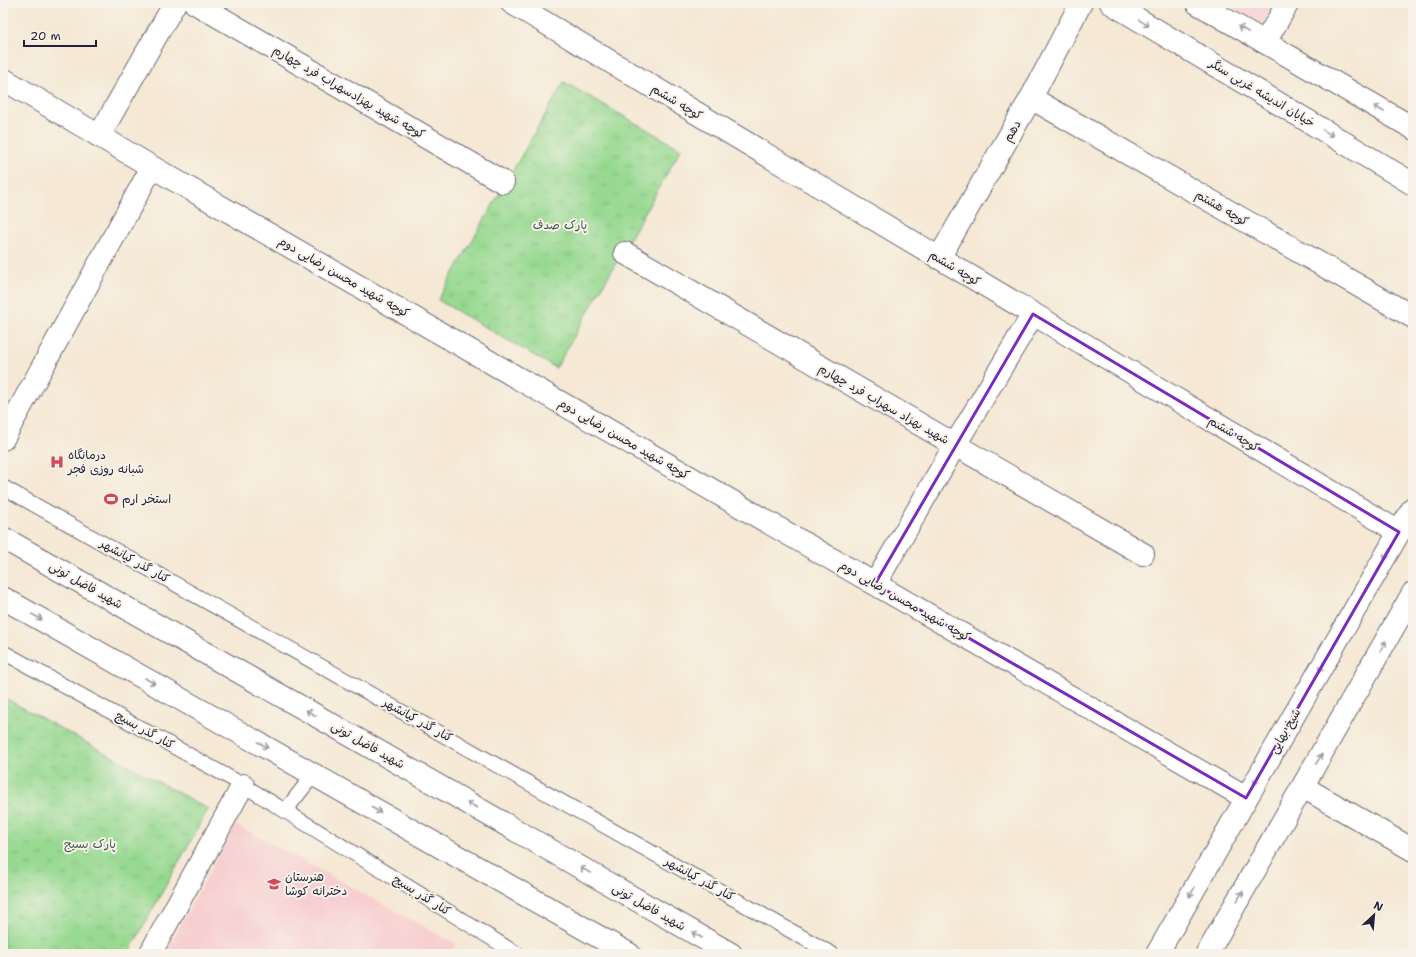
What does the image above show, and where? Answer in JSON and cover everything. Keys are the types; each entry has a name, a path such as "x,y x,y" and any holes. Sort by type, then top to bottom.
{"street":[{"path":"99,136 175,3"},
{"name":"کوچه شهید بهزادسهراب فرد چهارم","path":"195,3 502,182"},
{"name":"کوچه ششم","path":"512,3 1399,532"},
{"name":"دهم","path":"939,258 1031,98 1081,3"},
{"name":"خیابان اندیشه غربی سنگر","path":"1111,3 1413,184"},
{"path":"1197,3 1413,128"},
{"path":"1265,42 1288,3"},
{"name":"کوچه شهید محسن رضایی دوم","path":"3,78 152,167 1246,798"},
{"name":"کوچه هشتم","path":"1031,98 1413,317"},
{"path":"3,438 152,167"},
{"name":"شهید بهزاد سهراب فرد چهارم","path":"625,253 1144,554"},
{"path":"875,584 1032,314"},
{"name":"شیخ بهایی","path":"1157,954 1413,508"},
{"name":"شهید فاضل تونی","path":"3,538 731,954"},
{"path":"1207,954 1413,593"},
{"path":"3,598 629,954"},
{"path":"150,954 243,785"},
{"path":"1303,787 1413,850"}],"lane":[{"name":"کنار گذر کیانشهر","path":"3,486 832,954"},
{"name":"کنار گذر بسیج","path":"3,652 243,785 517,954"},
{"path":"285,811 314,774"}],"highlighted area":[{"path":"1033,314 1399,532 1246,798 875,584"}],"shaded area":[{"path":"1223,3 1275,3 1262,26"},
{"name":"هنرستان دخترانه کوشا","path":"235,824 456,944 451,954 165,954"}],"green space":[{"name":"پارک صدف","path":"564,82 681,149 556,368 438,300"},
{"name":"پارک بسیج","path":"3,697 208,809 128,954 3,954"}],"place":[{"name":"درمانگاه شبانه روزی فجر","path":"57,462"},
{"name":"استخر ارم","path":"111,499"},
{"name":"هنرستان دخترانه کوشا","path":"274,884"}]}
